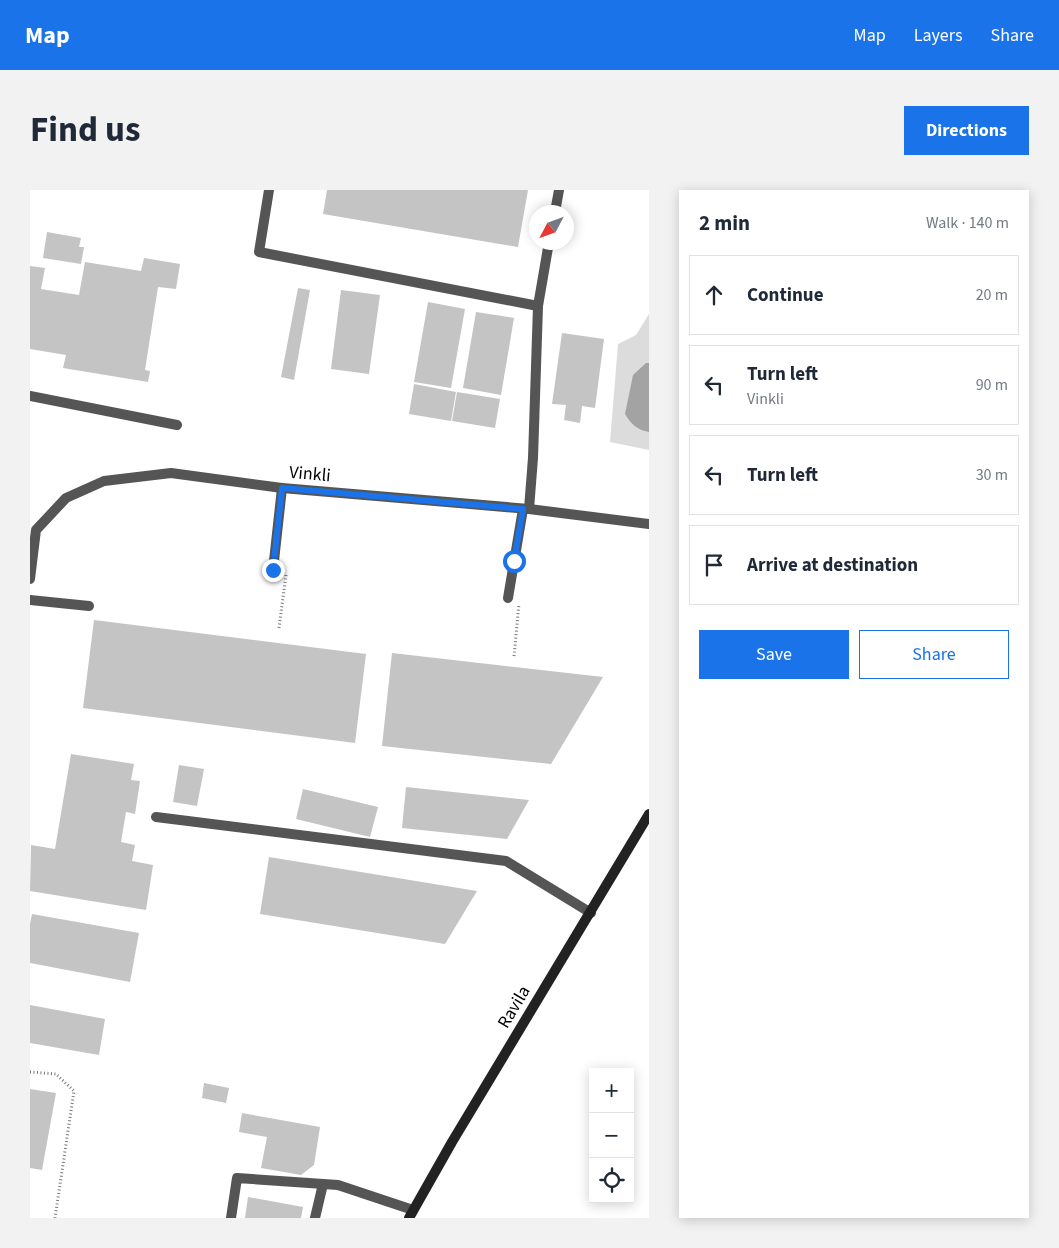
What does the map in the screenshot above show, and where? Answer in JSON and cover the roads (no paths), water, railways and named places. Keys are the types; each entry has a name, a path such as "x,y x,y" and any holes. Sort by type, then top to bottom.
{"street":[{"name":"Ravila","path":"411,1214 452,1142 649,814"}],"lane":[{"path":"269,190 259,252 538,306"},
{"path":"556,205 559,190"},
{"path":"508,598 526,509 533,458 538,306 548,250"},
{"path":"30,396 177,426"},
{"name":"Vinkli","path":"30,579 33,534 66,498 104,480 171,473 282,488 526,509 649,524"},
{"path":"273,570 282,488"},
{"path":"30,600 88,606"},
{"path":"156,817 506,861 591,913"},
{"path":"231,1218 237,1178 338,1185 411,1214"},
{"path":"314,1218 323,1184"}]}
